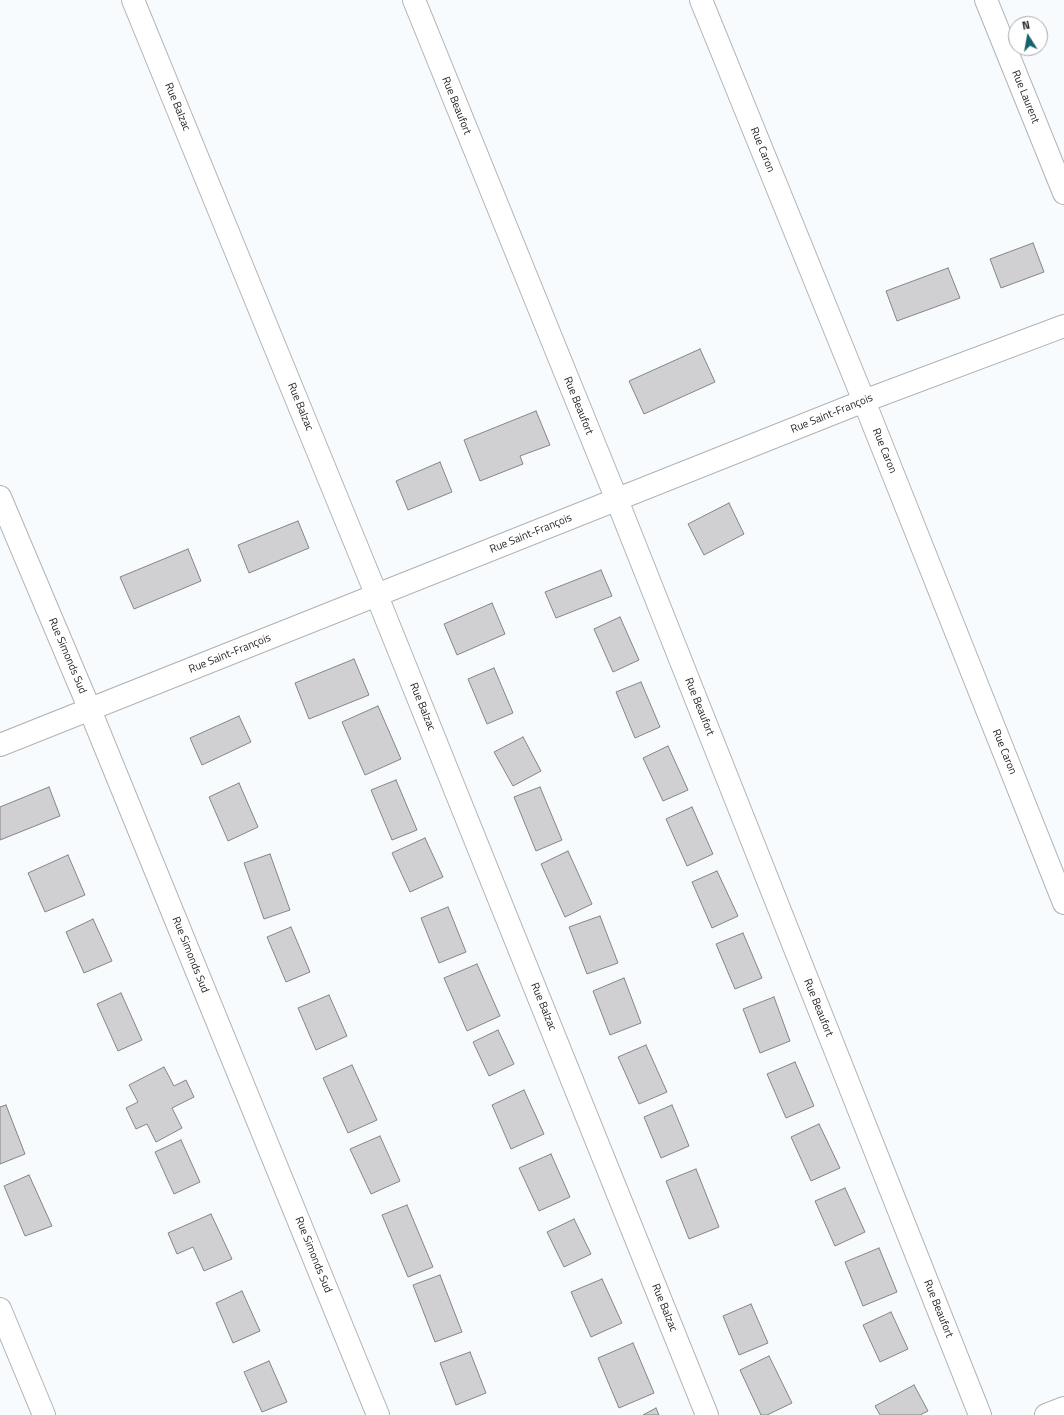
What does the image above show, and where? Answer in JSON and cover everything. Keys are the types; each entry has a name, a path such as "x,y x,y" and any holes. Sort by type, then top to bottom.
{"street":[{"name":"Rue Balzac","path":"133,0 377,596 707,1415"},
{"name":"Rue Beaufort","path":"414,0 617,500 980,1415"},
{"name":"Rue Caron","path":"701,0 864,401 1064,903"},
{"name":"Rue Laurent","path":"986,0 1064,193"},
{"name":"Rue Saint-François","path":"0,746 864,401 1064,326"},
{"name":"Rue Simonds Sud","path":"0,497 90,710 378,1415"},
{"path":"0,1309 44,1415"},
{"path":"1046,1415 1064,1408"}],"building":[{"path":"1033,243 1044,272 1001,288 990,259"},
{"path":"948,268 960,298 897,321 886,291"},
{"path":"700,349 715,382 644,414 629,381"},
{"path":"536,411 550,445 520,456 523,464 480,481 464,440"},
{"path":"440,462 452,492 408,510 396,481"},
{"path":"729,503 744,534 704,555 688,524"},
{"path":"298,521 309,548 249,573 238,545"},
{"path":"188,549 201,581 134,609 120,577"},
{"path":"601,570 612,596 556,618 545,592"},
{"path":"492,603 505,634 457,655 444,624"},
{"path":"620,617 639,660 613,672 594,629"},
{"path":"354,659 369,695 309,719 295,683"},
{"path":"494,668 513,713 487,724 468,679"},
{"path":"641,682 660,727 635,738 616,692"},
{"path":"378,706 401,759 365,775 342,722"},
{"path":"239,716 251,742 202,765 190,738"},
{"path":"523,737 541,771 513,786 494,752"},
{"path":"668,746 688,790 663,801 643,758"},
{"path":"396,780 417,830 392,840 371,790"},
{"path":"239,783 258,827 228,841 209,797"},
{"path":"49,787 60,816 0,840 0,807"},
{"path":"540,787 562,840 536,851 514,797"},
{"path":"692,807 713,854 687,866 666,819"},
{"path":"425,838 443,877 410,892 392,853"},
{"path":"568,851 592,904 565,917 541,864"},
{"path":"270,854 290,910 264,919 244,863"},
{"path":"68,855 85,895 45,912 28,873"},
{"path":"717,871 738,916 712,928 692,882"},
{"path":"448,907 466,952 439,963 421,918"},
{"path":"600,916 618,963 587,974 569,927"},
{"path":"93,919 112,961 84,973 66,932"},
{"path":"291,927 310,972 286,982 267,937"},
{"path":"743,933 762,978 735,989 716,944"},
{"path":"477,964 500,1016 467,1031 444,978"},
{"path":"624,978 641,1023 610,1035 593,991"},
{"path":"121,993 142,1040 118,1051 97,1004"},
{"path":"329,995 347,1036 316,1050 298,1008"},
{"path":"774,997 790,1041 760,1053 743,1009"},
{"path":"498,1030 514,1064 489,1076 473,1042"},
{"path":"646,1045 667,1092 639,1104 618,1057"},
{"path":"795,1062 814,1106 786,1118 767,1074"},
{"path":"352,1065 377,1120 348,1133 323,1078"},
{"path":"164,1067 174,1086 186,1080 194,1097 172,1108 182,1128 156,1142 147,1124 136,1129 126,1108 138,1102 129,1085"},
{"path":"524,1090 544,1134 511,1149 492,1105"},
{"path":"6,1105 25,1154 0,1164 0,1107"},
{"path":"672,1105 689,1146 661,1158 644,1117"},
{"path":"819,1124 840,1168 811,1181 791,1137"},
{"path":"380,1136 400,1181 371,1194 350,1149"},
{"path":"181,1140 200,1182 174,1194 155,1152"},
{"path":"551,1154 570,1197 539,1211 519,1168"},
{"path":"696,1169 719,1227 689,1239 666,1181"},
{"path":"29,1175 52,1226 25,1236 4,1186"},
{"path":"845,1188 865,1232 835,1246 815,1201"},
{"path":"407,1205 433,1267 408,1277 382,1215"},
{"path":"211,1214 232,1259 204,1271 193,1247 177,1254 168,1233"},
{"path":"574,1219 591,1254 564,1267 547,1232"},
{"path":"879,1248 897,1292 863,1306 845,1262"},
{"path":"440,1275 462,1332 435,1342 413,1285"},
{"path":"602,1279 622,1323 591,1337 571,1292"},
{"path":"242,1291 260,1331 233,1343 216,1303"},
{"path":"751,1304 768,1343 739,1355 723,1316"},
{"path":"891,1312 908,1349 880,1362 863,1325"},
{"path":"633,1343 654,1393 619,1408 598,1358"},
{"path":"470,1352 486,1393 456,1405 440,1363"},
{"path":"769,1356 792,1403 767,1415 761,1415 740,1370"},
{"path":"269,1361 287,1402 262,1412 244,1372"},
{"path":"914,1385 928,1411 920,1415 880,1415 875,1406"},
{"path":"656,1408 659,1415 643,1415"}]}
